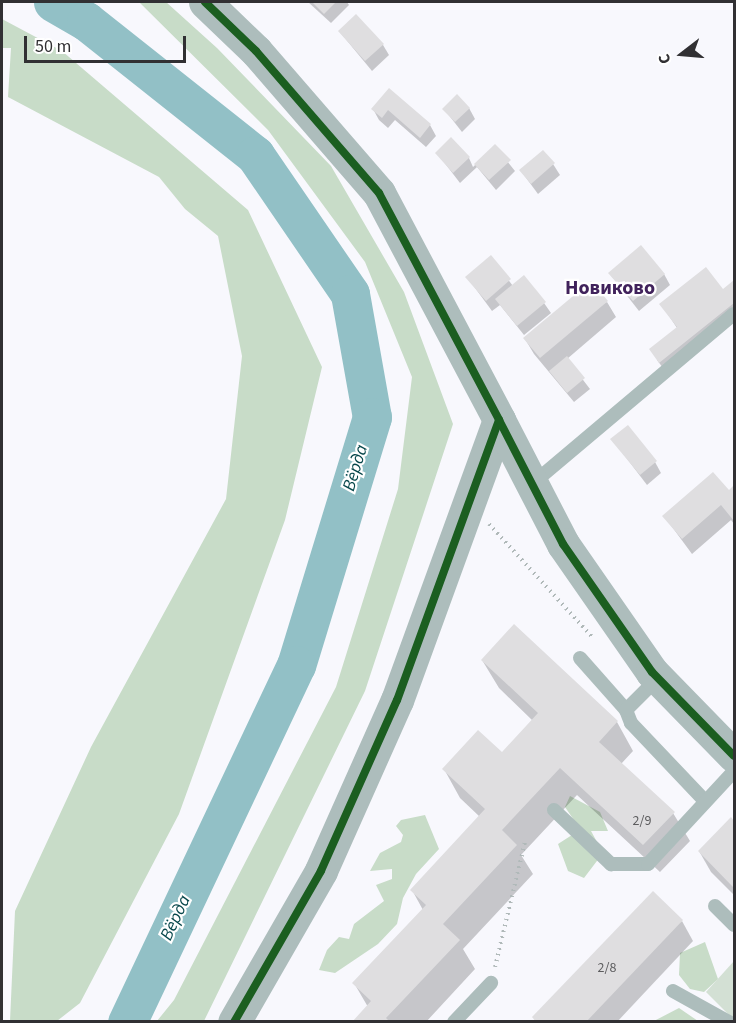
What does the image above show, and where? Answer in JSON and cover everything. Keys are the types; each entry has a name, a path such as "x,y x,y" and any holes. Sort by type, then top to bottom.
{"street":[{"path":"205,2 256,51 379,193 563,544 658,678 735,756"},
{"path":"234,1022 321,871 383,732 499,420"}],"lane":[{"path":"532,484 735,314"},
{"path":"580,658 626,710 631,723 705,801"},
{"path":"626,710 658,678"},
{"path":"554,810 611,864 648,864 735,771"},
{"path":"715,906 735,925"},
{"path":"454,1022 491,983"},
{"path":"673,991 729,1022"}],"path":[{"path":"489,523 600,646"},
{"path":"491,983 525,842"}],"shaded area":[{"path":"734,961 734,1020 706,992"}],"green space":[{"path":"139,2 166,2 217,48 331,166 404,292 453,424 365,691 204,1021 157,1021 174,1000 336,687 398,489 412,377 365,262 268,130"},
{"path":"2,19 62,51 248,210 322,367 285,520 179,814 80,1003 57,1021 10,1021 15,911 91,747 226,499 242,356 218,236 185,209 159,177 8,97 11,48 2,48"},
{"path":"570,796 600,812 608,831 591,831 603,853 584,878 568,871 558,844 572,835 576,823 565,807"},
{"path":"425,815 439,849 416,874 403,898 397,924 378,944 335,973 319,970 327,950 339,937 349,939 354,924 384,901 376,885 392,879 392,869 370,871 380,853 401,842 403,835 396,826 401,820"},
{"path":"705,942 718,979 704,992 690,989 679,975 680,953"},
{"path":"679,1008 698,1021 654,1021"}],"building":[{"path":"312,2 336,2 324,14"},
{"path":"356,14 384,44 365,61 338,31"},
{"path":"389,88 431,124 420,138 388,110 382,118 371,109"},
{"path":"457,94 470,108 455,122 442,109"},
{"path":"451,137 470,157 453,173 435,153"},
{"path":"495,144 511,160 489,180 474,164"},
{"path":"543,150 555,163 531,184 519,170"},
{"path":"641,245 665,274 633,301 608,273"},
{"path":"491,255 511,279 486,301 465,277"},
{"path":"706,267 723,289 734,280 734,303 659,363 649,349 677,327 659,304"},
{"path":"524,275 546,302 517,326 495,299"},
{"path":"591,281 608,301 540,358 523,338"},
{"path":"567,356 585,378 567,393 549,371"},
{"path":"628,425 657,461 640,475 610,439"},
{"path":"713,472 729,490 734,485 734,521 721,505 682,539 662,516"},
{"path":"514,624 618,721 599,742 675,812 643,845 560,768 502,830 517,845 443,924 460,940 386,1018 390,1022 352,1022 371,1001 352,983 426,905 410,890 485,809 442,769 478,730 502,752 538,713 481,660"},
{"path":"731,817 734,821 734,888 698,851"},
{"path":"653,891 683,920 586,1022 536,1022 532,1017"}],"waterway":[{"name":"Вёрда","path":"53,2 86,21 255,155 350,294 372,417 296,665 127,1022"}],"cycle path":[{"path":"205,2 256,51 379,193 499,420 397,700 321,871 234,1022"},
{"path":"499,420 563,544 652,672 734,756"}],"district":[{"name":"Новиково","path":"610,288"}]}
